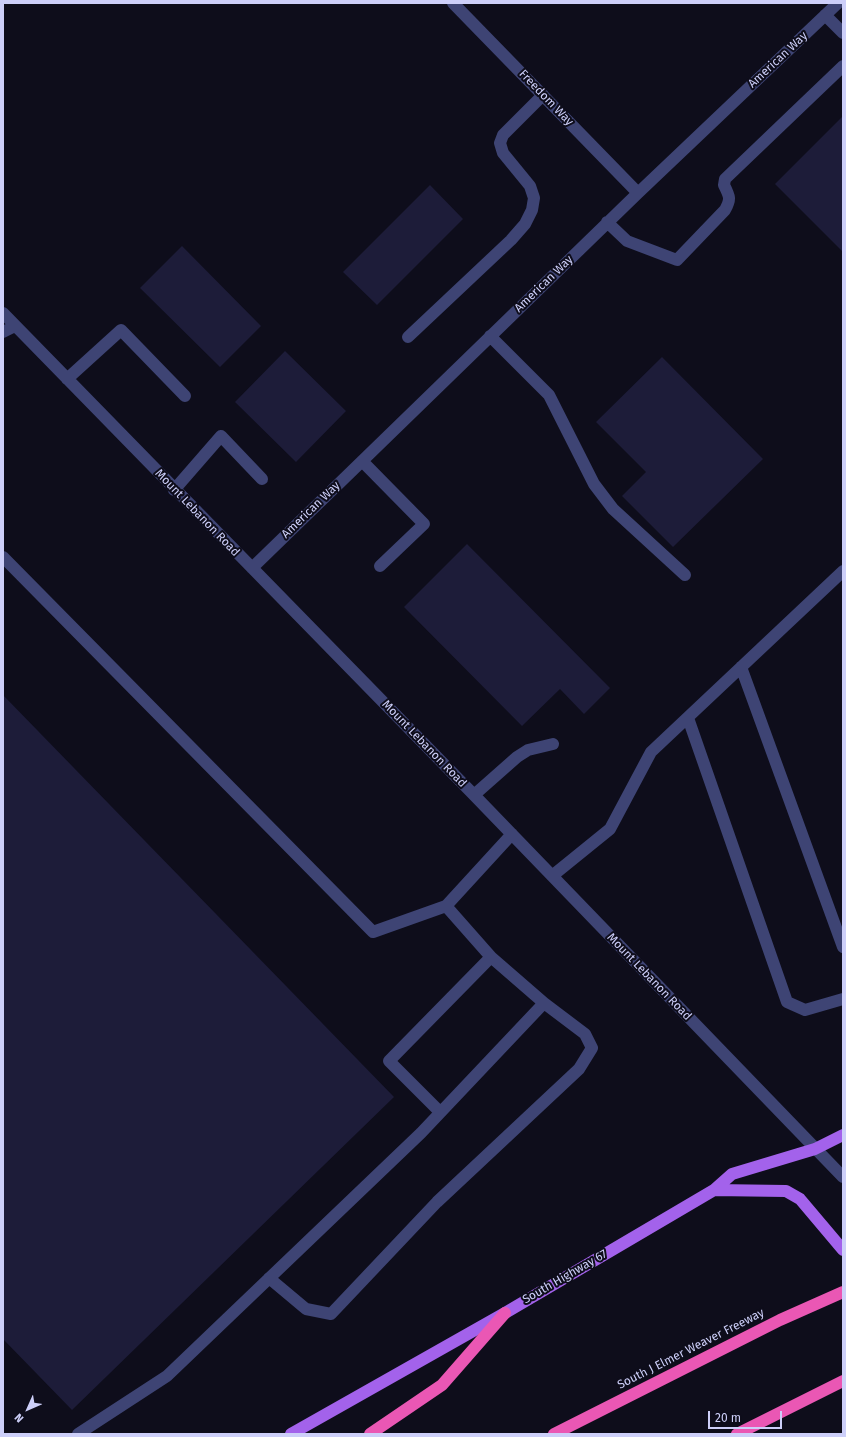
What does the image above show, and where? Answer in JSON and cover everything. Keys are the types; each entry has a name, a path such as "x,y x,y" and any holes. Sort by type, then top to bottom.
{"highway":[{"name":"South J Elmer Weaver Freeway","path":"554,1434 780,1320 843,1292"},
{"path":"370,1434 442,1385 504,1313"},
{"path":"737,1434 841,1382"}],"main road":[{"name":"South Highway 67","path":"291,1434 504,1313 714,1190 732,1174 815,1149 843,1135"},
{"path":"714,1190 786,1191 800,1198 843,1250"}],"street":[{"name":"Freedom Way","path":"453,3 638,193"},
{"name":"American Way","path":"252,568 607,222 838,3"},
{"path":"825,15 843,33"},
{"path":"607,222 627,241 677,260 725,210 730,202 728,193 724,186 725,179 843,66"},
{"path":"408,337 525,224 532,210 534,198 530,186 503,153 500,144 503,135 542,95"},
{"name":"Mount Lebanon Road","path":"3,313 174,490 512,834 843,1177"},
{"path":"3,332 15,326"},
{"path":"67,379 121,330 185,396"},
{"path":"490,336 549,395 594,484 613,509 685,575"},
{"path":"174,490 222,436 262,479"},
{"path":"362,461 424,524 380,566"},
{"path":"3,557 373,932 446,906 512,834"},
{"path":"552,876 610,829 651,752 843,571"},
{"path":"741,668 843,947"},
{"path":"688,718 787,1002 804,1010 843,999"},
{"path":"474,795 517,757 528,750 553,744"},
{"path":"269,1278 306,1309 330,1314 437,1202 579,1069 592,1048 585,1034 544,1003 491,957 446,906"},
{"path":"440,1112 389,1061 491,957"},
{"path":"78,1434 167,1376 420,1133 544,1003"}],"building":[{"path":"843,116 843,252 775,184"},
{"path":"430,185 463,219 377,305 343,272"},
{"path":"182,246 261,326 220,367 140,288"},
{"path":"285,351 346,411 296,462 235,402"},
{"path":"662,357 763,459 673,547 622,496 646,472 596,422"},
{"path":"467,544 610,688 584,714 560,689 522,726 404,607"},
{"path":"3,695 394,1097 72,1410 3,1339"}]}
